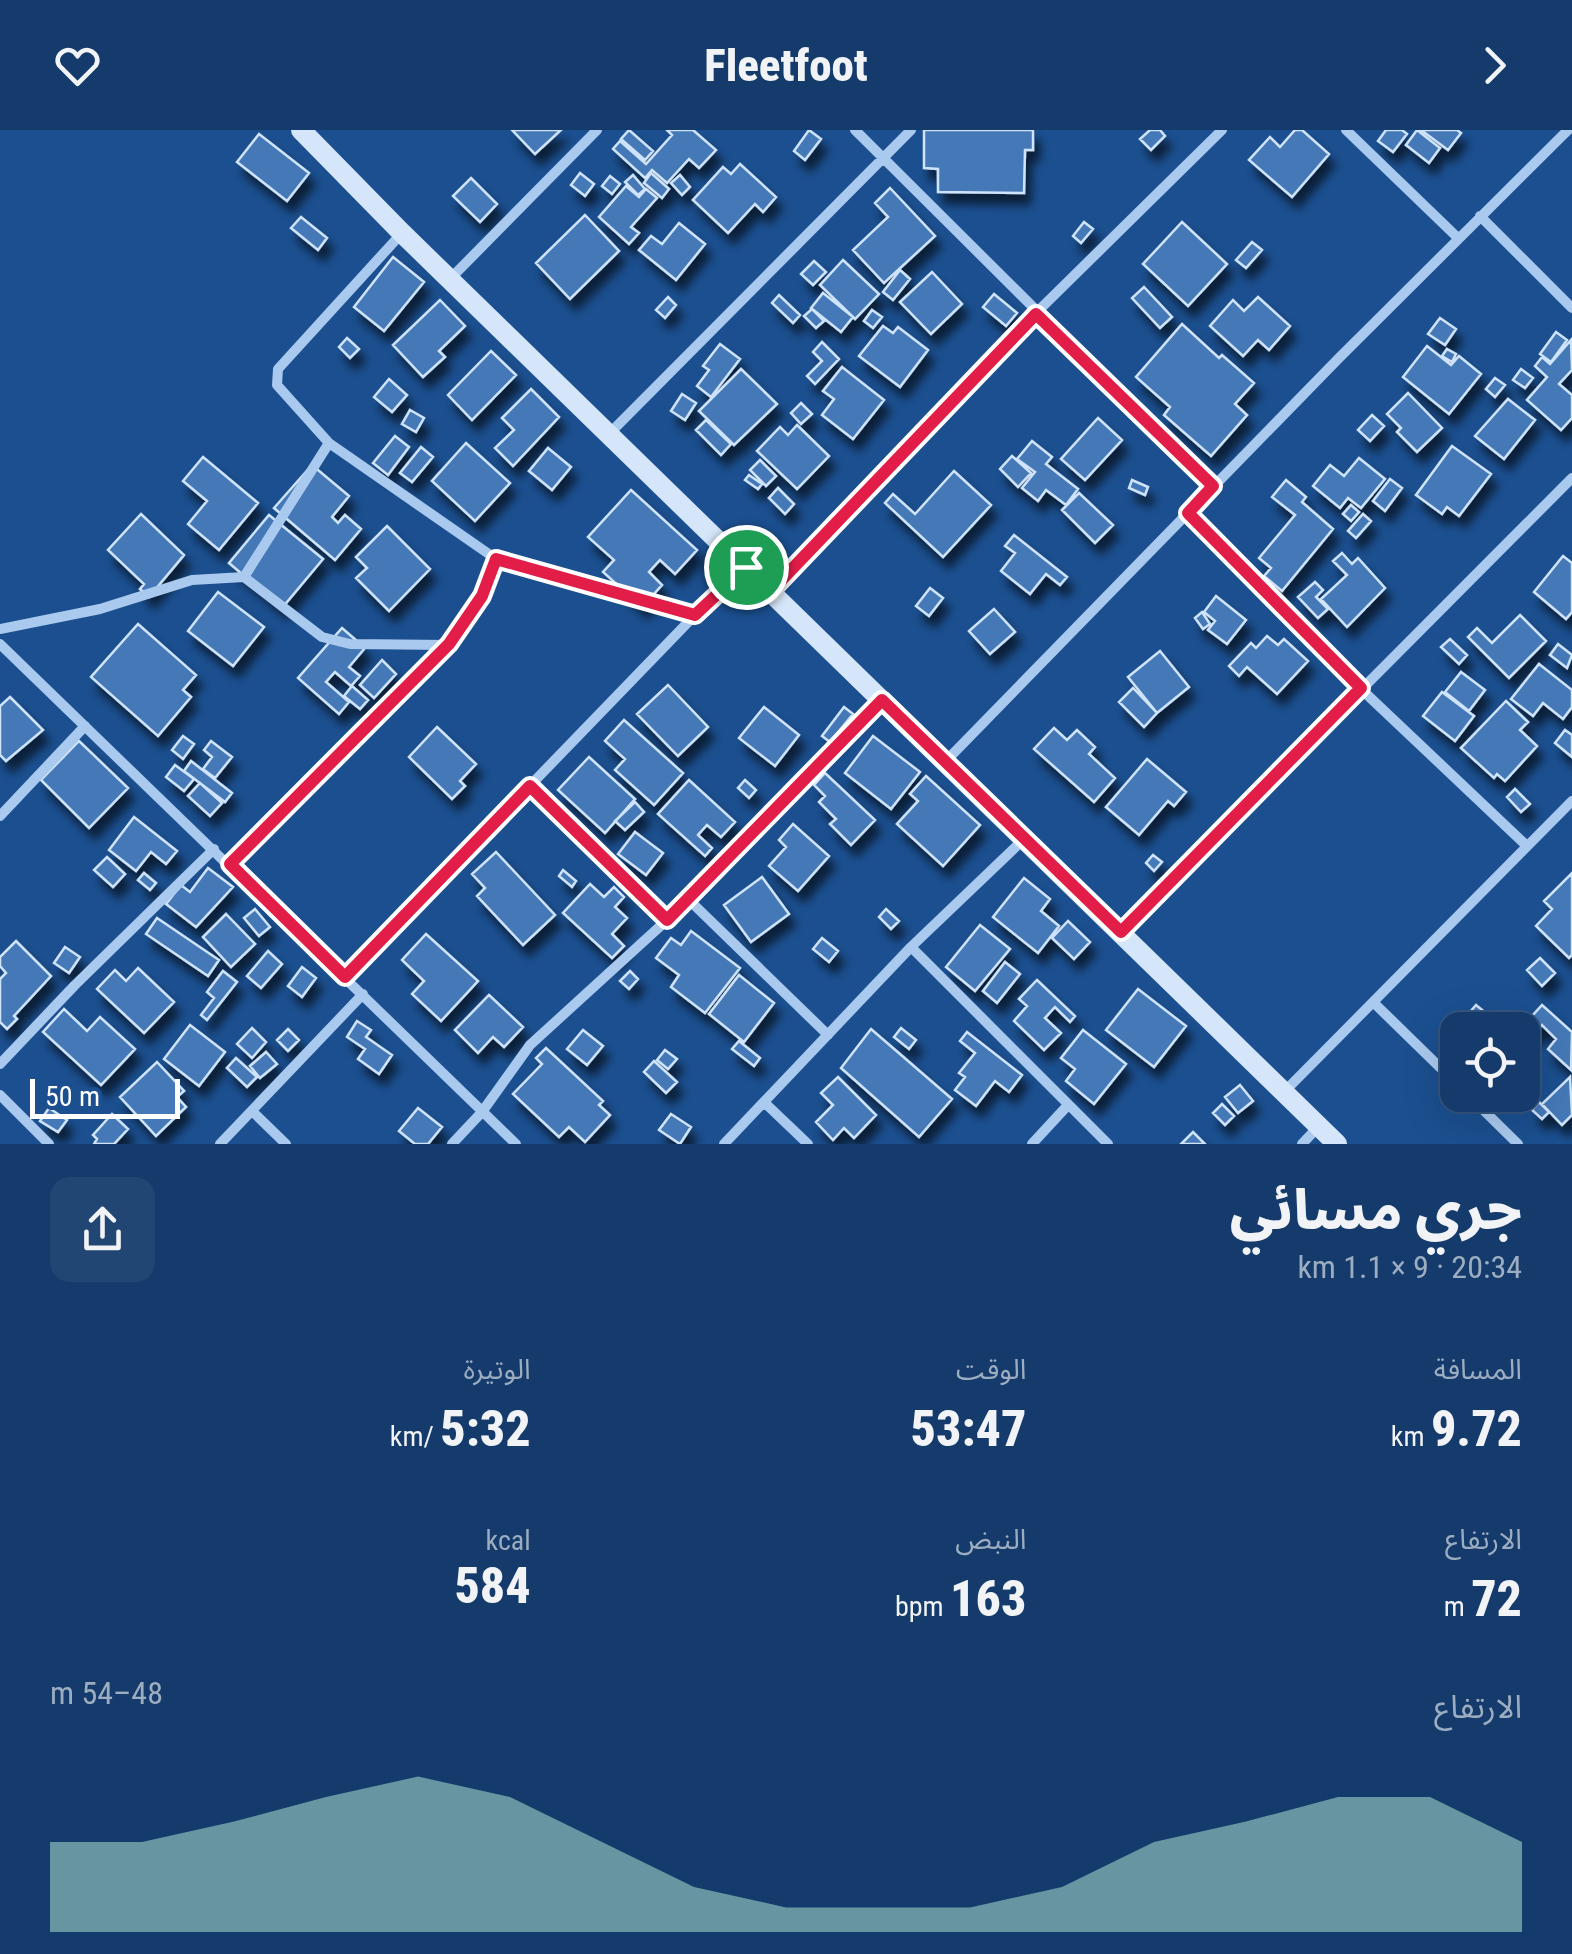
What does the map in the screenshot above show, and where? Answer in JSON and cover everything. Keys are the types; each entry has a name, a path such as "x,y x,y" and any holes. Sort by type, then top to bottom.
{"street":[{"path":"301,130 1337,1144"},
{"path":"450,280 597,130"},
{"path":"855,130 1213,486"},
{"path":"609,434 911,130"},
{"path":"770,592 1036,314 1222,130"},
{"path":"1346,130 1458,238"},
{"path":"945,762 1568,130"},
{"path":"1480,216 1572,308"},
{"path":"402,233 278,370 278,384 330,443 496,559 695,615"},
{"path":"244,577 330,443"},
{"path":"1121,932 1572,478"},
{"path":"1188,513 1361,688 1527,846"},
{"path":"230,864 449,644 482,596 496,559"},
{"path":"345,977 746,567"},
{"path":"0,629 100,608 192,580 244,577 322,637 350,644 449,644"},
{"path":"0,644 516,1144"},
{"path":"452,1144 482,1112 530,1045 667,920 882,700"},
{"path":"0,816 85,726"},
{"path":"530,786 667,920"},
{"path":"1284,1092 1572,801"},
{"path":"724,1144 911,947 1024,839"},
{"path":"0,1064 214,850"},
{"path":"688,898 828,1035"},
{"path":"911,947 1108,1144"},
{"path":"220,1144 363,994"},
{"path":"1373,1002 1440,1067"},
{"path":"0,1095 49,1144"},
{"path":"765,1102 808,1144"},
{"path":"1032,1144 1068,1105"},
{"path":"252,1112 286,1144"},
{"path":"1485,1112 1518,1144"},
{"path":"1302,1144 1319,1126"}],"building":[{"path":"512,130 561,130 535,154"},
{"path":"629,130 653,151 645,160 621,139"},
{"path":"667,130 693,130 716,150 699,168 689,159 667,183 652,170 645,178 613,149 620,141 646,164 672,135"},
{"path":"809,130 821,139 805,160 794,151"},
{"path":"924,130 1033,130 1033,150 1025,150 1024,193 938,192 938,169 924,168"},
{"path":"1150,130 1160,130 1165,136 1151,150 1140,139"},
{"path":"1295,130 1302,130 1329,154 1292,197 1249,160 1270,137 1280,147"},
{"path":"1386,130 1407,134 1393,152 1378,141"},
{"path":"1417,130 1440,148 1429,163 1406,145"},
{"path":"1421,130 1457,130 1461,133 1448,150"},
{"path":"259,134 309,173 287,201 237,162"},
{"path":"740,164 776,197 763,212 755,204 728,233 693,200 723,167 731,174"},
{"path":"580,173 594,184 585,196 571,185"},
{"path":"651,173 669,189 662,198 644,183"},
{"path":"633,175 645,189 638,195 625,182"},
{"path":"680,175 690,187 682,195 671,183"},
{"path":"610,176 620,184 612,194 602,186"},
{"path":"471,178 497,204 480,222 453,196"},
{"path":"626,186 639,197 646,189 657,198 631,227 639,233 629,244 599,217"},
{"path":"890,188 935,236 884,283 853,250 888,217 875,203"},
{"path":"585,215 619,251 570,299 536,263"},
{"path":"301,217 327,238 318,250 291,228"},
{"path":"1084,222 1093,229 1081,243 1073,236"},
{"path":"1182,222 1227,264 1188,306 1143,264"},
{"path":"679,223 705,244 676,280 639,250 651,236 662,244"},
{"path":"1252,242 1262,250 1246,268 1236,260"},
{"path":"393,257 424,282 384,331 354,307"},
{"path":"843,260 879,294 855,319 820,285"},
{"path":"814,261 826,272 813,285 801,274"},
{"path":"900,270 910,279 893,300 883,292"},
{"path":"932,272 962,304 931,334 900,302"},
{"path":"1144,287 1172,317 1160,328 1132,298"},
{"path":"823,293 853,317 841,332 811,308"},
{"path":"994,294 1017,313 1006,326 983,307"},
{"path":"779,295 800,315 793,323 772,303"},
{"path":"668,297 676,305 665,318 656,310"},
{"path":"1258,297 1290,326 1269,350 1258,340 1243,356 1210,326 1233,300 1244,311"},
{"path":"440,300 465,326 439,351 445,357 423,377 393,345"},
{"path":"812,309 824,321 816,328 804,316"},
{"path":"872,310 882,317 873,328 864,321"},
{"path":"1440,318 1456,329 1445,345 1428,334"},
{"path":"1182,324 1254,383 1235,404 1247,415 1211,456 1164,415 1170,407 1136,377"},
{"path":"883,326 893,333 898,327 928,350 900,387 859,356"},
{"path":"1556,332 1567,340 1551,362 1540,354"},
{"path":"347,338 359,349 350,358 339,347"},
{"path":"1571,340 1572,370 1559,384 1572,395 1572,418 1561,430 1527,400 1547,377 1535,366 1542,357 1550,364"},
{"path":"822,342 839,359 815,384 807,376 822,361 813,352"},
{"path":"720,344 740,359 711,397 697,386 709,370 703,366"},
{"path":"1427,346 1451,365 1459,356 1481,374 1449,414 1403,377"},
{"path":"1447,349 1456,354 1452,362 1442,356"},
{"path":"491,351 516,375 472,420 448,395"},
{"path":"842,367 884,400 853,439 822,415 834,399 823,391"},
{"path":"741,369 777,404 734,445 699,411"},
{"path":"1521,369 1533,378 1525,388 1513,380"},
{"path":"1495,378 1505,385 1495,397 1486,389"},
{"path":"389,379 407,395 392,412 374,397"},
{"path":"531,389 559,417 513,466 495,448 514,430 502,418"},
{"path":"1408,393 1442,428 1417,452 1397,432 1401,428 1387,414"},
{"path":"682,394 696,403 685,420 671,411"},
{"path":"1508,399 1535,420 1504,459 1475,436"},
{"path":"801,403 812,414 801,424 791,413"},
{"path":"410,410 424,418 416,432 402,424"},
{"path":"1372,415 1384,426 1370,441 1358,430"},
{"path":"1098,418 1122,440 1085,480 1061,459"},
{"path":"706,420 731,444 721,455 696,430"},
{"path":"797,425 829,456 797,489 757,451 780,427 788,435"},
{"path":"395,436 409,447 388,475 373,463"},
{"path":"1032,441 1052,457 1046,464 1078,489 1066,505 1046,490 1038,501 1022,488 1035,472 1017,459"},
{"path":"466,443 510,483 475,521 432,481"},
{"path":"1452,446 1491,474 1459,516 1447,507 1442,514 1416,495"},
{"path":"421,447 433,457 412,482 400,473"},
{"path":"548,448 571,467 552,490 529,471"},
{"path":"1012,456 1031,473 1018,487 1000,469"},
{"path":"203,457 258,503 219,550 188,524 207,501 183,481"},
{"path":"1359,458 1385,479 1361,508 1348,498 1340,508 1313,486 1330,465 1344,476"},
{"path":"760,460 776,476 766,486 750,470"},
{"path":"312,465 349,496 332,517 338,523 345,515 361,529 335,560 274,508"},
{"path":"954,471 991,505 943,557 885,503 893,494 915,514"},
{"path":"749,475 762,484 758,489 745,480"},
{"path":"1390,479 1402,488 1385,511 1373,501"},
{"path":"1132,480 1148,487 1145,495 1129,488"},
{"path":"1286,480 1306,497 1302,502 1333,529 1282,591 1264,576 1271,568 1259,558 1295,515 1272,497"},
{"path":"778,488 794,504 785,514 769,498"},
{"path":"631,490 697,550 675,574 660,560 649,572 662,585 642,607 603,572 614,560 588,537"},
{"path":"1079,493 1113,525 1095,543 1062,510"},
{"path":"1351,505 1359,512 1351,521 1343,514"},
{"path":"141,514 184,555 149,597 140,589 144,584 108,550"},
{"path":"1363,514 1371,521 1356,538 1348,531"},
{"path":"269,515 323,559 282,608 229,563"},
{"path":"387,526 430,569 389,611 356,578 367,568 356,557"},
{"path":"1014,535 1067,577 1060,585 1046,574 1030,594 1001,571 1015,553 1005,546"},
{"path":"1342,553 1352,564 1358,558 1385,588 1347,627 1321,599 1347,575 1333,561"},
{"path":"1563,556 1572,563 1572,612 1566,619 1534,592"},
{"path":"1315,582 1323,590 1316,597 1328,609 1318,618 1298,597"},
{"path":"930,588 943,598 929,616 916,606"},
{"path":"218,592 264,627 233,666 188,631"},
{"path":"1216,596 1246,620 1227,644 1208,630 1215,621 1204,612"},
{"path":"994,609 1015,632 990,654 969,631"},
{"path":"1202,612 1210,624 1203,629 1195,618"},
{"path":"1520,615 1546,641 1509,678 1468,637 1477,628 1492,643"},
{"path":"138,624 196,675 183,690 191,697 158,736 91,677"},
{"path":"342,628 365,648 349,667 360,676 351,686 335,672 326,682 349,702 339,714 298,678"},
{"path":"1267,636 1278,645 1284,639 1308,661 1277,694 1247,667 1239,676 1229,666 1251,643 1256,648"},
{"path":"1450,639 1467,655 1459,664 1441,647"},
{"path":"1558,644 1572,655 1567,668 1550,655"},
{"path":"1160,651 1189,687 1157,713 1128,677"},
{"path":"382,660 396,674 374,698 360,685"},
{"path":"1539,664 1572,690 1572,707 1563,719 1543,703 1533,716 1511,699"},
{"path":"1461,672 1485,690 1469,711 1445,692"},
{"path":"668,685 708,727 678,756 637,714"},
{"path":"352,686 368,700 360,709 344,696"},
{"path":"1133,688 1157,713 1144,727 1119,702"},
{"path":"1442,692 1474,716 1455,741 1423,716"},
{"path":"10,697 43,730 6,761 0,755 0,706"},
{"path":"1506,701 1528,722 1520,730 1537,746 1505,781 1497,774 1494,778 1461,748"},
{"path":"764,707 799,735 775,766 739,738"},
{"path":"844,707 853,714 830,742 822,736"},
{"path":"624,720 683,773 654,805 615,770 625,759 605,741"},
{"path":"437,727 476,764 460,781 465,786 452,799 409,757"},
{"path":"1054,728 1067,740 1077,730 1095,747 1089,754 1115,778 1094,802 1034,749"},
{"path":"1565,730 1572,735 1572,757 1555,743"},
{"path":"183,736 194,744 183,759 172,750"},
{"path":"873,736 920,772 891,809 845,773"},
{"path":"79,741 128,788 89,828 41,780"},
{"path":"211,741 232,757 215,778 203,769 212,757 204,750"},
{"path":"589,757 635,799 605,833 558,790"},
{"path":"1147,759 1186,792 1174,806 1168,801 1139,835 1106,807"},
{"path":"191,761 232,793 225,802 184,771"},
{"path":"175,765 194,779 184,791 166,777"},
{"path":"825,773 875,820 851,845 830,824 836,819 819,802 825,796 814,785"},
{"path":"926,776 980,825 943,866 897,824 918,801 910,794"},
{"path":"689,780 735,822 721,837 707,825 698,835 712,848 705,856 658,814"},
{"path":"745,780 756,790 749,798 738,788"},
{"path":"200,783 222,803 210,816 188,796"},
{"path":"1515,789 1530,804 1521,812 1507,797"},
{"path":"635,802 644,812 625,830 615,821"},
{"path":"134,817 177,851 166,864 151,852 136,871 109,850"},
{"path":"793,824 829,856 798,891 769,866 786,847 779,840"},
{"path":"635,832 663,853 646,875 618,854"},
{"path":"496,852 555,915 523,945 477,896 485,888 472,874"},
{"path":"1153,855 1162,862 1154,871 1146,863"},
{"path":"107,857 125,874 113,887 94,870"},
{"path":"208,868 233,887 196,927 166,904 181,885 190,892"},
{"path":"563,870 576,881 572,887 559,876"},
{"path":"144,873 156,883 150,890 138,880"},
{"path":"1572,873 1569,958 1536,926 1552,909 1544,901"},
{"path":"762,877 789,914 751,942 724,905"},
{"path":"1024,878 1050,899 1041,911 1059,926 1038,953 993,917"},
{"path":"590,884 604,897 614,887 624,897 615,907 627,918 612,934 624,946 612,958 563,913"},
{"path":"255,909 270,927 259,936 244,918"},
{"path":"886,909 899,921 891,929 879,917"},
{"path":"226,914 255,944 231,967 203,937"},
{"path":"157,918 219,960 208,976 146,934"},
{"path":"1068,921 1090,942 1074,959 1052,938"},
{"path":"980,925 1010,949 975,991 946,967"},
{"path":"691,931 740,968 705,1013 671,987 679,975 656,958 671,938 681,945"},
{"path":"426,934 478,981 441,1021 412,994 424,981 402,960"},
{"path":"822,938 838,951 829,962 813,949"},
{"path":"16,941 51,976 7,1029 0,1022 0,979 6,973 0,966 0,957"},
{"path":"65,947 80,957 69,973 54,963"},
{"path":"268,951 282,964 261,988 247,976"},
{"path":"1540,958 1555,973 1542,986 1527,970"},
{"path":"1005,962 1020,974 997,1003 983,991"},
{"path":"302,967 316,978 302,997 288,986"},
{"path":"138,968 174,1002 144,1033 97,989 115,970 126,981"},
{"path":"223,971 237,982 207,1020 201,1015 214,998 207,992"},
{"path":"630,971 638,979 629,989 620,981"},
{"path":"739,975 774,1003 744,1042 709,1014"},
{"path":"1037,980 1075,1016 1070,1022 1055,1007 1045,1018 1061,1033 1044,1050 1014,1021 1027,1006 1019,999"},
{"path":"1138,989 1186,1026 1154,1067 1106,1030"},
{"path":"489,995 523,1027 504,1047 493,1037 478,1053 455,1030"},
{"path":"1542,1005 1572,1032 1571,1070 1548,1049 1556,1039 1540,1027 1540,1012 1536,1012"},
{"path":"64,1009 87,1031 100,1017 135,1049 101,1085 43,1032"},
{"path":"357,1021 371,1030 366,1037 392,1055 379,1074 358,1059 365,1049 347,1037"},
{"path":"190,1025 225,1052 199,1086 164,1059"},
{"path":"252,1028 266,1042 252,1058 237,1044"},
{"path":"901,1028 916,1040 909,1049 894,1037"},
{"path":"288,1029 299,1040 288,1051 277,1040"},
{"path":"871,1029 952,1099 919,1137 841,1068"},
{"path":"583,1030 603,1046 587,1065 567,1049"},
{"path":"1083,1030 1126,1064 1094,1104 1066,1081 1075,1069 1061,1058"},
{"path":"967,1032 1022,1075 1009,1092 995,1081 976,1106 955,1090 965,1077 959,1073 975,1053 960,1041"},
{"path":"739,1041 760,1058 754,1066 732,1049"},
{"path":"546,1048 603,1101 599,1105 610,1115 585,1142 569,1127 559,1137 513,1094 542,1064 536,1058"},
{"path":"665,1050 677,1059 668,1069 657,1060"},
{"path":"266,1052 277,1064 260,1078 250,1066"},
{"path":"236,1058 257,1077 247,1087 227,1068"},
{"path":"654,1061 677,1082 666,1093 644,1072"},
{"path":"157,1062 184,1091 177,1097 186,1107 156,1136 120,1097"},
{"path":"838,1077 876,1115 854,1138 844,1128 833,1140 816,1122 833,1105 821,1093"},
{"path":"1570,1077 1572,1115 1562,1125 1542,1104"},
{"path":"1240,1085 1253,1101 1238,1113 1225,1097"},
{"path":"1540,1103 1549,1112 1542,1119 1534,1112 1540,1112"},
{"path":"1222,1104 1234,1116 1225,1125 1213,1113"},
{"path":"49,1108 67,1120 58,1132 40,1121"},
{"path":"418,1108 442,1127 428,1144 415,1144 399,1131"},
{"path":"112,1114 128,1129 114,1144 94,1144 97,1139 93,1135"},
{"path":"671,1114 691,1127 680,1144 659,1130"},
{"path":"1193,1132 1205,1144 1181,1144"}],"route":[{"path":"1036,314 1213,486 1188,513 1361,688 1121,932 882,700 667,920 530,786 345,977 230,864 449,644 482,596 496,559 695,615 746,567 770,592 1036,314"}]}
